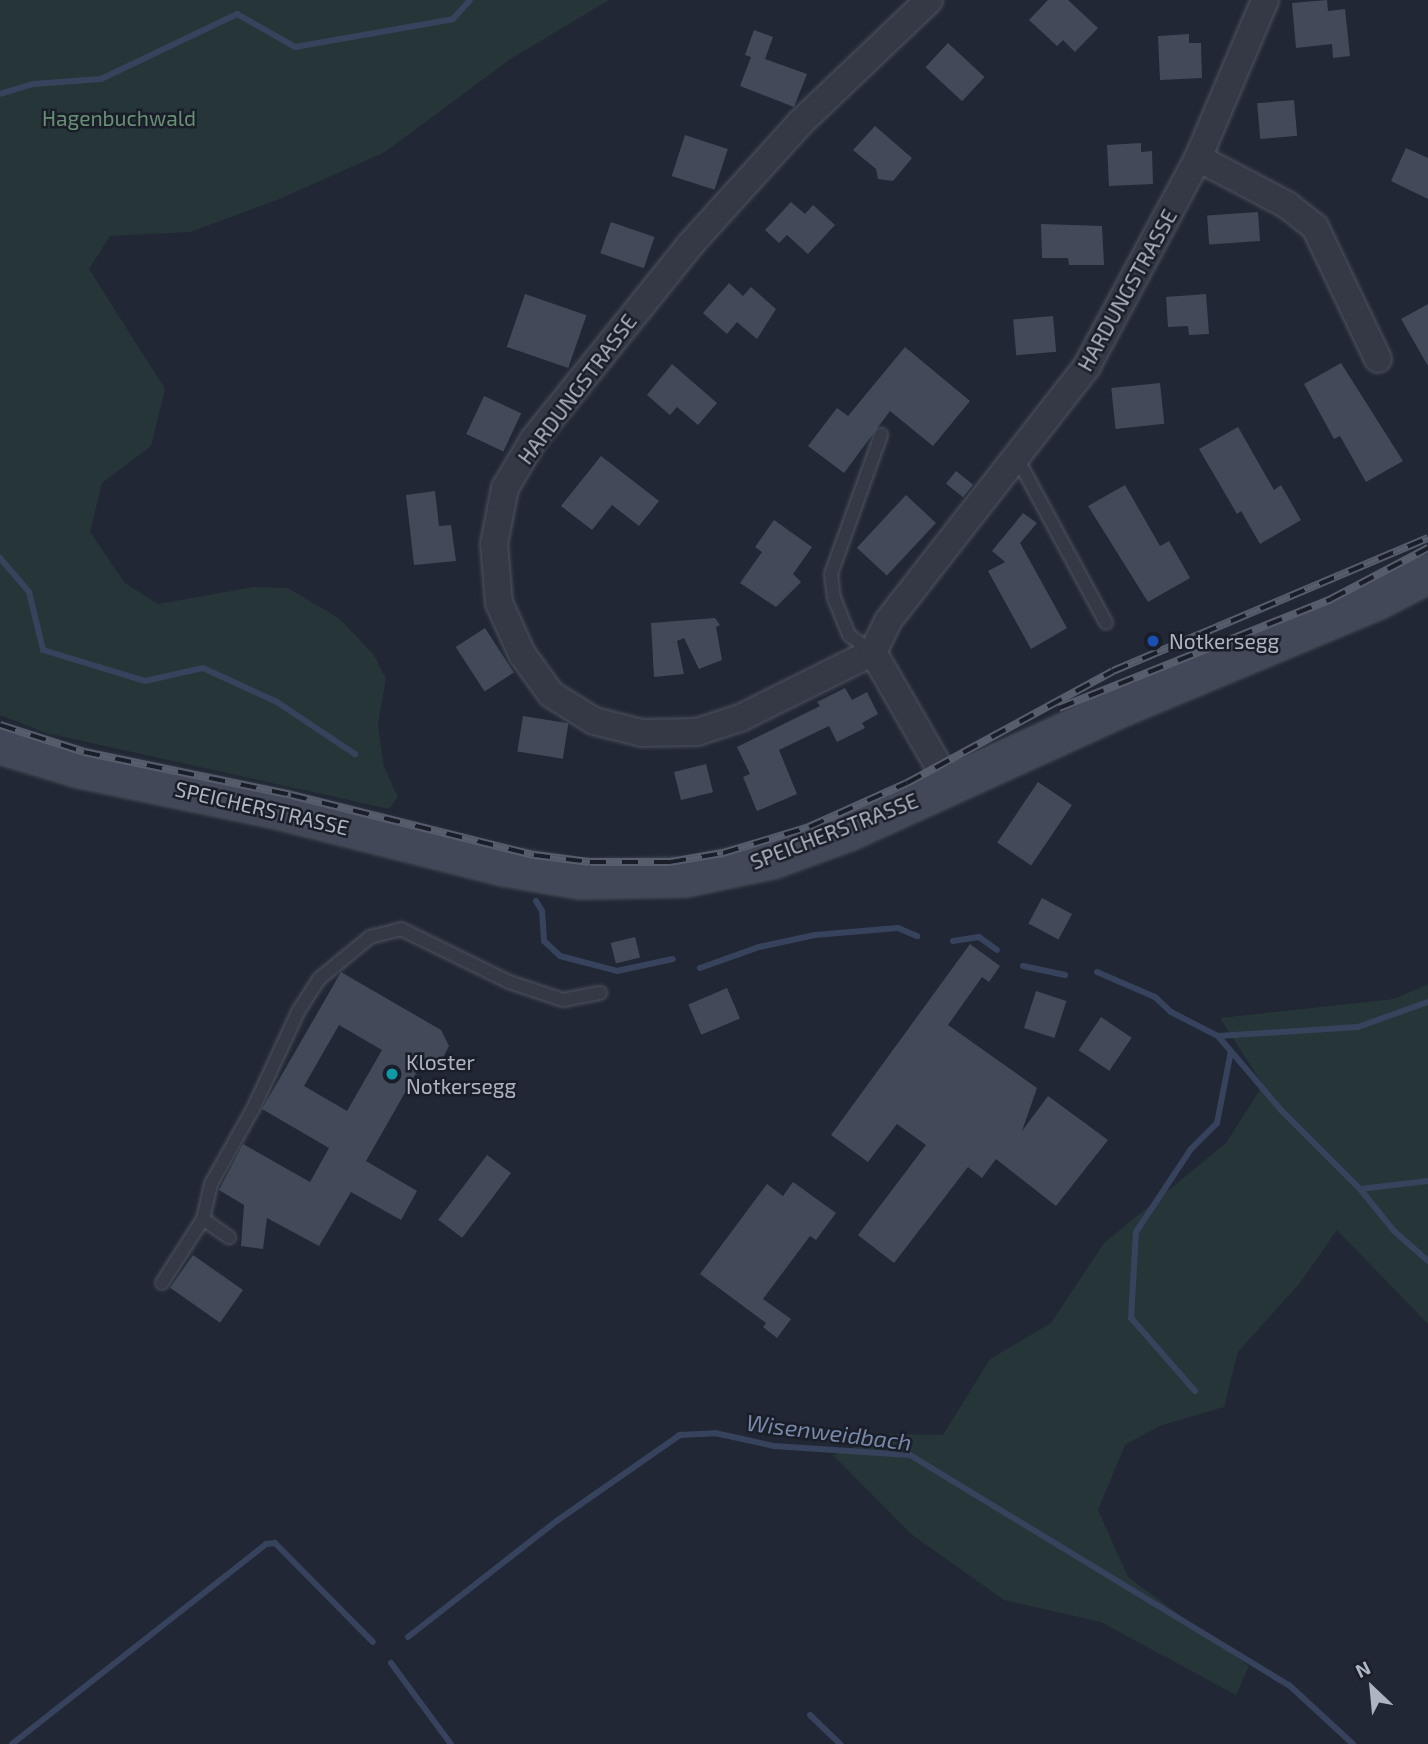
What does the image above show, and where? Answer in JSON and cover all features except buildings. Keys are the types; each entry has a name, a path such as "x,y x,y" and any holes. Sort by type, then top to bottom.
{"main road":[{"name":"SPEICHERSTRASSE","path":"0,744 79,768 277,808 504,866 621,881 685,877 771,859 950,786 1428,573"}],"street":[{"name":"HARDUNGSTRASSE","path":"916,4 800,123 689,246 534,439 505,488 494,544 499,603 522,654 551,694 594,721 642,733 697,732 740,718 873,652 888,621 1018,460 1087,366 1198,158 1265,0"},
{"path":"1198,158 1287,205 1315,227 1378,359"},
{"path":"873,652 950,786"}],"lane":[{"path":"873,652 849,635 834,598 831,574 881,435"},
{"path":"1018,460 1106,623"},
{"path":"162,1283 202,1219 211,1184 253,1109 299,1010 319,979 370,937 401,929 509,982 562,1000 600,993"},
{"path":"202,1219 229,1237"}],"green space":[{"name":"Hagenbuchwald","path":"0,0 609,0 509,60 385,152 277,200 190,232 110,236 89,269 165,389 151,446 102,483 90,532 125,583 158,604 254,587 288,588 340,619 374,655 386,679 378,724 384,767 398,797 389,809 46,733 0,715"},
{"path":"1428,984 1428,1324 1337,1230 1299,1284 1238,1352 1224,1407 1159,1426 1125,1445 1098,1510 1128,1577 1249,1666 1236,1695 1101,1622 1004,1600 911,1534 833,1455 889,1434 943,1435 990,1359 1051,1323 1104,1243 1226,1143 1263,1085 1220,1018 1394,999"}],"waterway":[{"path":"0,94 33,84 101,79 237,14 295,47 453,19 470,0"},
{"path":"0,558 29,592 43,650 145,681 203,668 277,702 355,754"},
{"path":"536,901 542,911 544,941 560,956 617,971 673,959"},
{"path":"700,968 759,947 815,935 898,928 917,936"},
{"path":"953,941 979,937 997,950"},
{"path":"1023,966 1065,975"},
{"path":"1097,972 1155,997 1171,1012 1218,1036 1358,1027 1428,1002"},
{"path":"1218,1036 1281,1110 1360,1189 1428,1181"},
{"path":"1195,1391 1131,1318 1136,1232 1191,1149 1217,1123 1231,1051"},
{"path":"1360,1189 1394,1231 1428,1261"},
{"name":"Wisenweidbach","path":"408,1637 558,1520 680,1435 715,1433 774,1446 910,1455 1289,1685 1353,1744"},
{"path":"12,1744 266,1544 275,1543 373,1642"},
{"path":"391,1663 451,1744"},
{"path":"810,1715 840,1744"}],"railway":[{"path":"0,725 84,752 291,795 534,855 590,862 670,862 723,853 809,827 907,783 1113,671 1428,538"},
{"path":"1059,708 1331,599 1428,548"}],"place":[{"name":"Notkersegg","path":"1153,641"},
{"name":"Kloster Notkersegg","path":"392,1074"}]}
